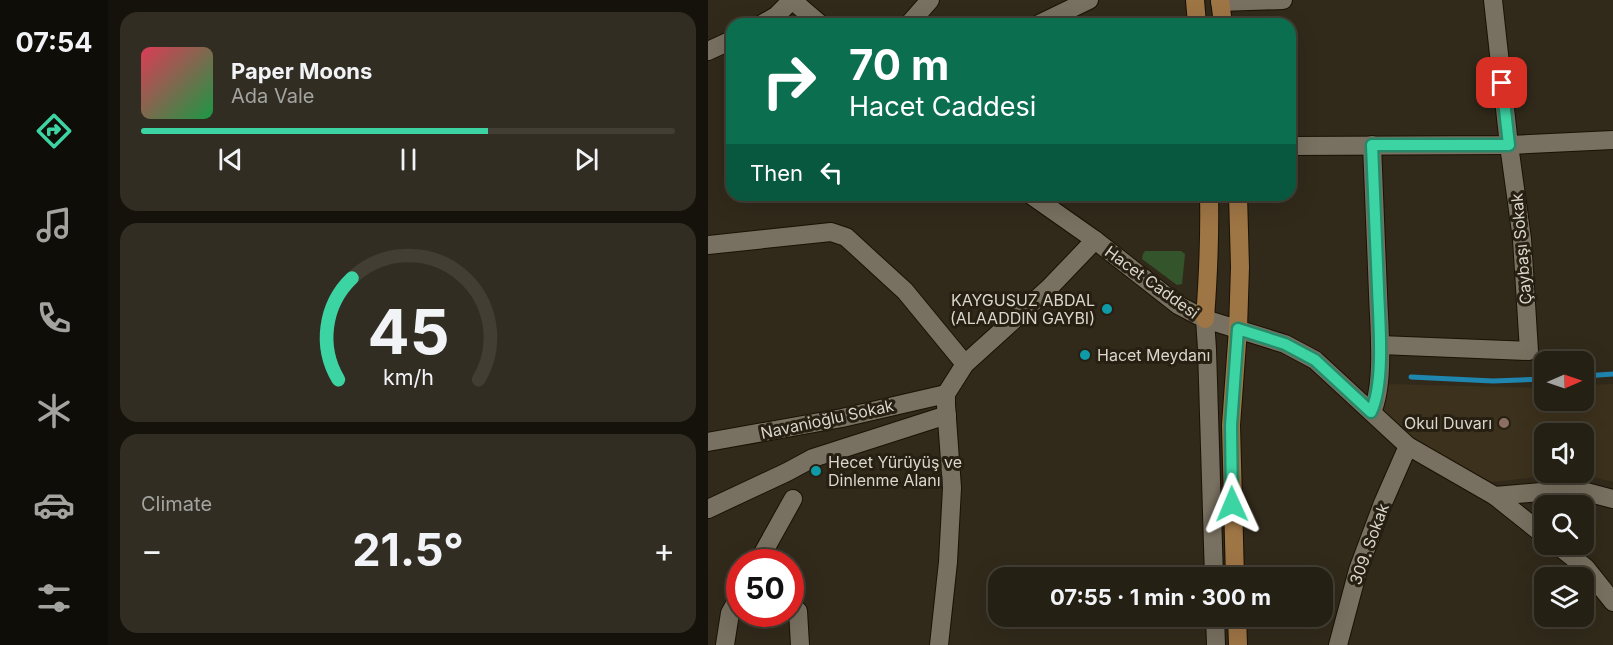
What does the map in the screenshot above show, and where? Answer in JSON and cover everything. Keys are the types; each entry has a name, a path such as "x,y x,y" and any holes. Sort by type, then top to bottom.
{"main road":[{"path":"1194,0 1196,18"},
{"path":"1220,1 1222,18"},
{"path":"1205,319 1209,270 1209,201"},
{"path":"1235,567 1231,425 1240,267 1238,201"},
{"path":"1237,627 1238,645"}],"street":[{"path":"771,18 792,0 813,18"},
{"path":"914,18 930,0"},
{"path":"1052,18 1089,0"},
{"path":"1220,1 1283,0"},
{"name":"Çaybaşı Sokak","path":"1380,345 1529,351 1522,239 1493,0"},
{"path":"708,51 726,43"},
{"path":"1296,146 1509,145 1613,140"},
{"path":"1371,412 1376,402 1380,345 1372,145"},
{"name":"Hacet Caddesi","path":"1040,201 1095,240 1178,305 1205,319 1285,344 1315,360 1408,447 1495,496 1534,527"},
{"path":"708,244 831,232 846,237 905,291 965,364"},
{"path":"939,645 948,562 952,488 946,394 965,364 1049,288 1095,240"},
{"path":"1205,319 1214,567"},
{"name":"Navanioğlu Sokak","path":"708,442 842,418 946,394"},
{"path":"708,509 813,458 946,415"},
{"name":"309. Sokak","path":"1338,645 1358,570 1383,503 1408,447"},
{"path":"1495,496 1575,489 1613,499"},
{"path":"765,549 793,499"},
{"path":"1570,555 1586,568 1613,602"},
{"path":"725,645 728,627"},
{"path":"799,627 800,645"},
{"path":"1215,627 1216,645"}],"shaded area":[{"name":"Okul Duvarı","path":"1386,384 1534,388 1534,411 1594,411 1594,385 1613,384 1613,482 1594,477 1594,423 1534,423 1534,477 1484,483 1428,450 1380,412"}],"green space":[{"path":"1145,251 1181,251 1185,254 1182,284 1177,285 1142,259"}],"waterway":[{"path":"1594,375 1613,374"},
{"path":"1411,377 1493,381 1534,379"}],"place":[{"name":"KAYGUSUZ ABDAL (ALAADDIN GAYBI)","path":"1107,309"},
{"name":"Hacet Meydanı","path":"1085,355"},
{"name":"Okul Duvarı","path":"1504,423"},
{"name":"Hecet Yürüyüş ve Dinlenme Alanı","path":"816,471"}],"route":[{"path":"1232,504 1231,425 1238,329 1285,344 1315,360 1371,412 1376,402 1380,345 1372,145 1509,145 1502,83"}]}
